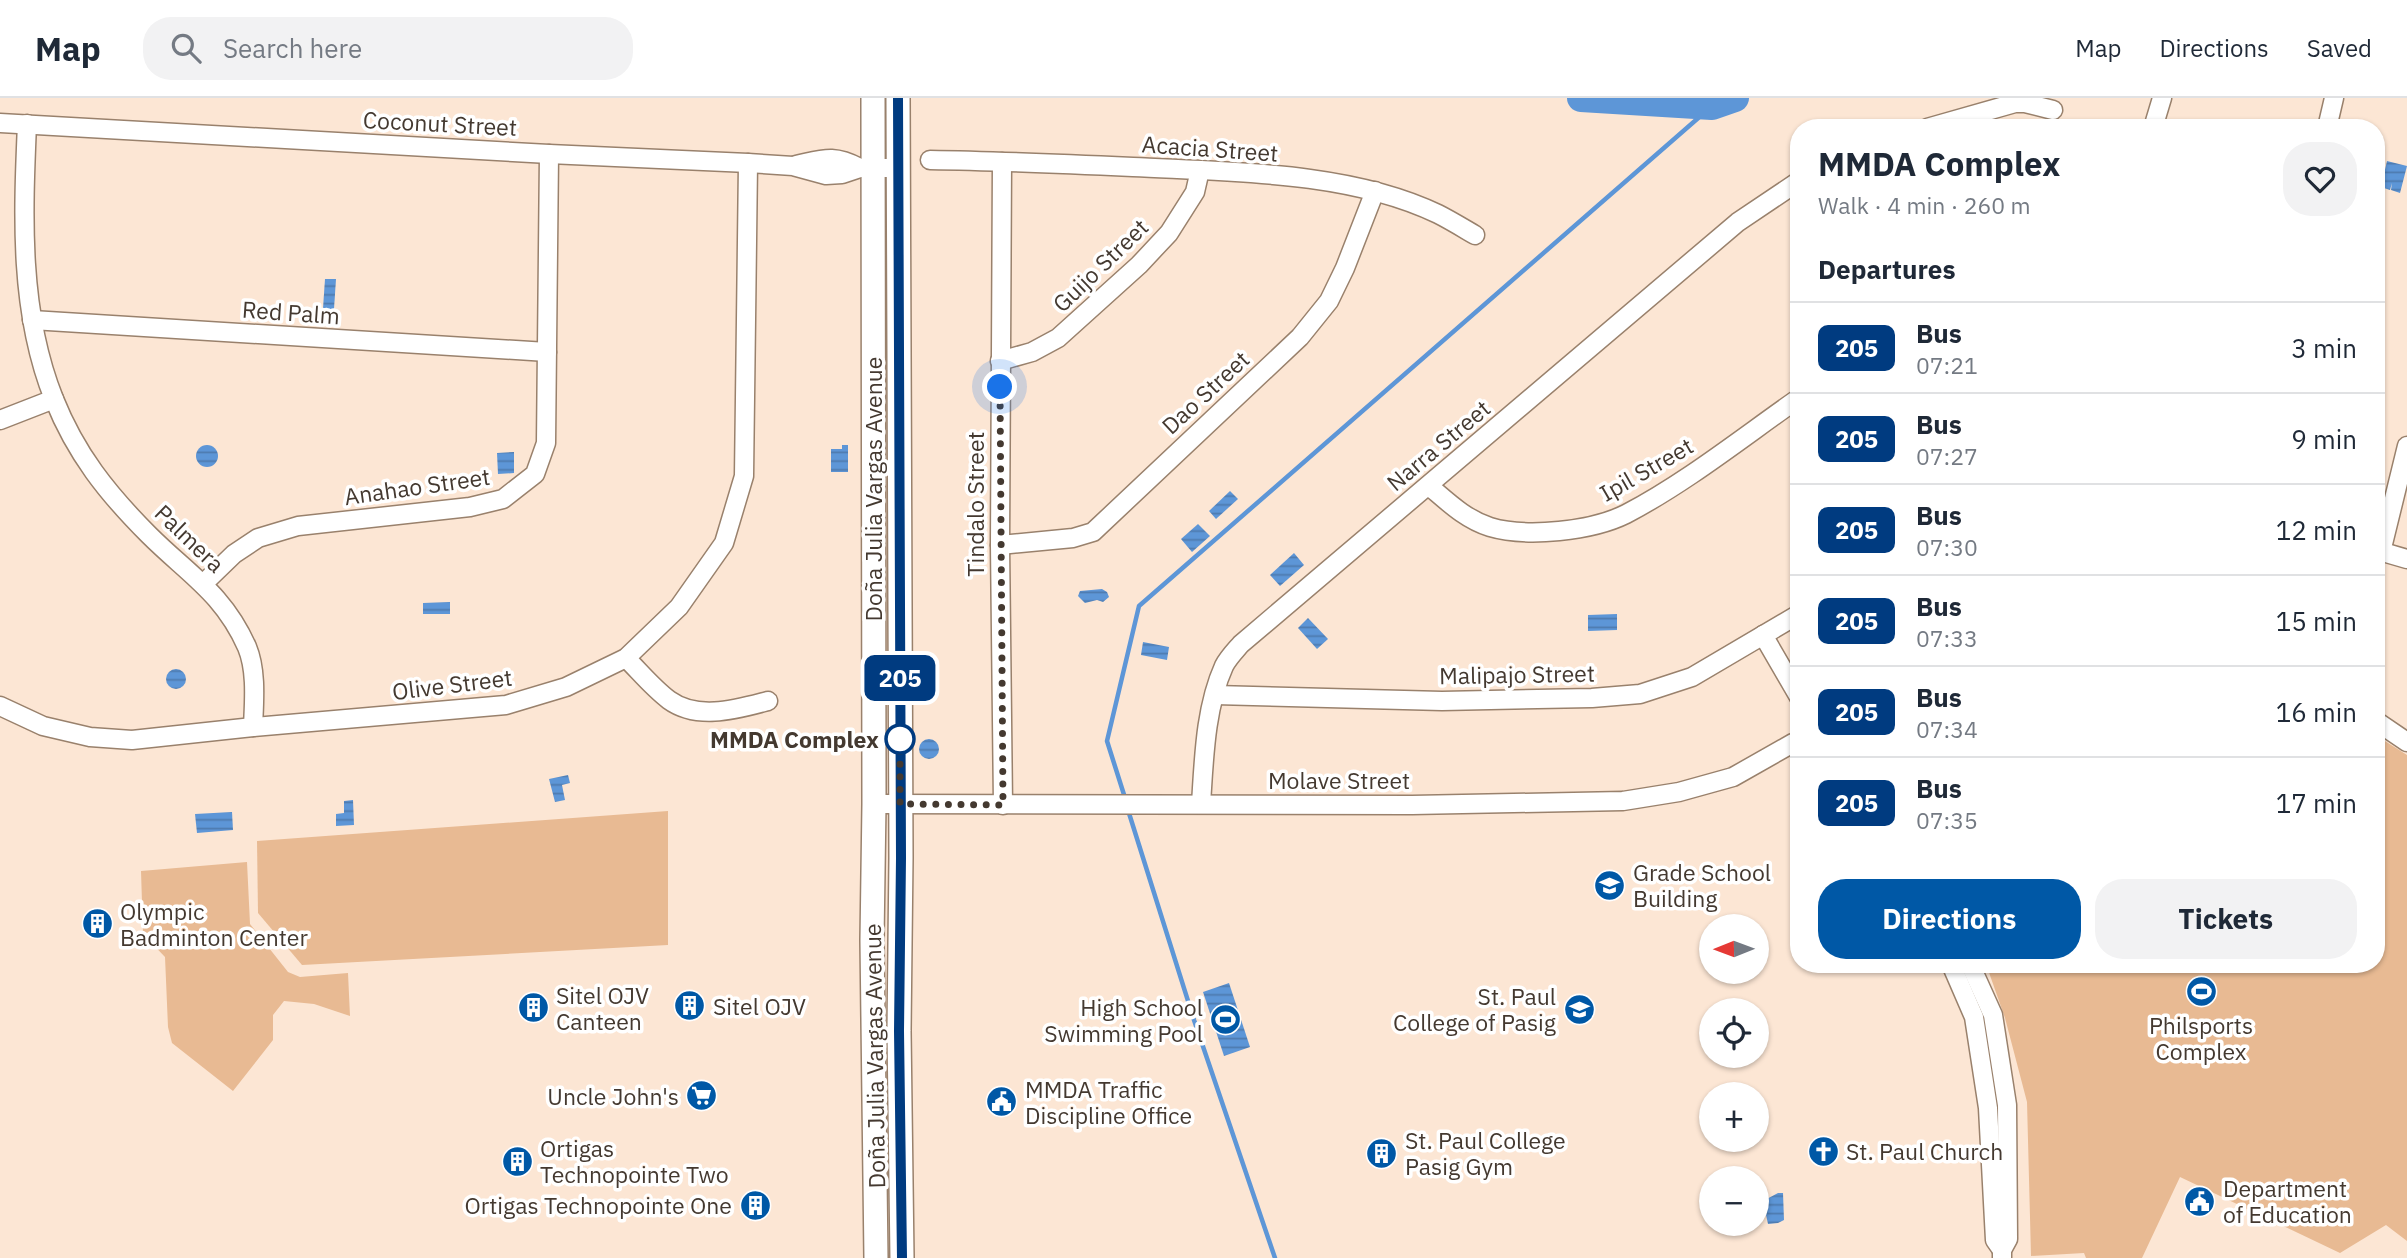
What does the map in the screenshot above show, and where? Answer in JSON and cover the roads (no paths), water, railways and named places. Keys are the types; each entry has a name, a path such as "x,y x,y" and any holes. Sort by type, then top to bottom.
{"main road":[{"name":"Doña Julia Vargas Avenue","path":"873,98 866,168 874,804 872,943 876,1258"},
{"name":"Doña Julia Vargas Avenue","path":"898,98 899,1031 902,1258"}],"street":[{"path":"2155,119 2162,98"},
{"path":"2329,119 2334,98"},
{"path":"1959,119 2015,103 2053,106"},
{"name":"Coconut Street","path":"0,123 793,166 827,159 842,159 866,168 898,168"},
{"name":"Palmera","path":"27,124 23,218 26,267 32,320 44,374 68,433 97,477 149,535 204,583 227,612 248,649 254,688 253,727"},
{"name":"Anahao Street","path":"204,583 234,554 258,538 298,526 470,508 503,499 535,474 546,443 549,154"},
{"name":"Acacia Street","path":"930,160 1200,170 1345,185 1375,191 1437,213 1475,235"},
{"name":"Tindalo Street","path":"1002,162 1000,545 1003,805"},
{"name":"Olive Street","path":"0,706 43,726 90,737 132,740 506,705 566,687 626,659 679,607 724,543 744,476 748,163"},
{"name":"Guijo Street","path":"1000,360 1032,352 1058,338 1139,265 1168,233 1188,203 1195,192 1200,170"},
{"name":"Narra Street","path":"1201,804 1205,740 1215,695 1225,664 1241,644 1738,222 1790,187"},
{"name":"Dao Street","path":"1000,545 1073,538 1093,532 1103,523 1307,328 1329,301 1375,191"},
{"name":"Red Palm","path":"32,320 547,352"},
{"path":"0,420 54,399"},
{"name":"Ipil Street","path":"1429,486 1460,513 1490,527 1521,532 1579,529 1624,515 1692,473 1790,404"},
{"path":"2385,528 2407,446"},
{"path":"2385,553 2407,559"},
{"name":"Malipajo Street","path":"1215,695 1442,701 1592,698 1640,694 1692,677 1790,619"},
{"path":"1763,635 1790,682"},
{"path":"626,659 657,690 682,707 716,712 768,701"},
{"path":"2385,728 2407,742"},
{"name":"Molave Street","path":"874,804 1412,805 1623,801 1679,792 1733,777 1790,745"},
{"path":"1955,973 1974,1017 1988,1108 1995,1240 2002,1254"},
{"path":"1974,973 1993,1015 2007,1105 2008,1239 2002,1254"}],"water":[{"path":"2387,161 2407,166 2400,193 2391,190 2392,183 2390,190 2385,188"},
{"path":"325,279 336,279 333,324 322,323"},
{"path":"207,445 215,448 218,456 215,464 207,467 199,464 196,456 199,448"},
{"path":"842,445 848,445 848,472 831,472 831,449 842,449"},
{"path":"514,452 514,473 498,474 497,453"},
{"path":"1230,491 1238,499 1216,519 1209,511"},
{"path":"1198,524 1210,536 1192,552 1181,539"},
{"path":"1294,553 1304,565 1280,586 1270,575"},
{"path":"1102,589 1109,597 1103,602 1097,600 1085,603 1078,596 1080,591"},
{"path":"450,602 450,614 423,614 423,603"},
{"path":"1617,614 1617,630 1588,631 1588,615"},
{"path":"1308,618 1328,639 1317,649 1298,628"},
{"path":"1143,642 1169,647 1167,660 1141,655"},
{"path":"172,669 180,669 186,679 180,689 172,689 166,683 166,675"},
{"path":"929,739 936,742 939,749 936,756 929,759 922,756 919,749 922,742"},
{"path":"568,775 570,783 562,785 565,800 555,802 549,779"},
{"path":"353,800 354,825 336,826 336,814 344,813 344,801"},
{"path":"232,812 233,830 197,833 195,814"},
{"name":"High School Swimming Pool","path":"1229,983 1250,1047 1224,1056 1203,992"},
{"path":"1783,1193 1784,1220 1769,1224 1769,1198"}],"waterway":[{"path":"1581,98 1712,106 1735,98"},
{"path":"1126,801 1107,741 1139,606 1712,106"},
{"path":"1128,810 1194,1020 1275,1258"}],"place":[{"name":"MMDA Complex","path":"900,739"},
{"name":"Grade School Building","path":"1610,885"},
{"name":"Olympic Badminton Center","path":"97,924"},
{"name":"Philsports Complex","path":"2201,991"},
{"name":"Sitel OJV","path":"690,1006"},
{"name":"Sitel OJV Canteen","path":"533,1008"},
{"name":"St. Paul College of Pasig","path":"1579,1009"},
{"name":"High School Swimming Pool","path":"1226,1020"},
{"name":"Uncle John's","path":"702,1096"},
{"name":"MMDA Traffic Discipline Office","path":"1002,1102"},
{"name":"St. Paul Church","path":"1823,1151"},
{"name":"St. Paul College Pasig Gym","path":"1382,1153"},
{"name":"Ortigas Technopointe Two","path":"517,1161"},
{"name":"Department of Education","path":"2200,1201"},
{"name":"Ortigas Technopointe One","path":"755,1205"}]}
